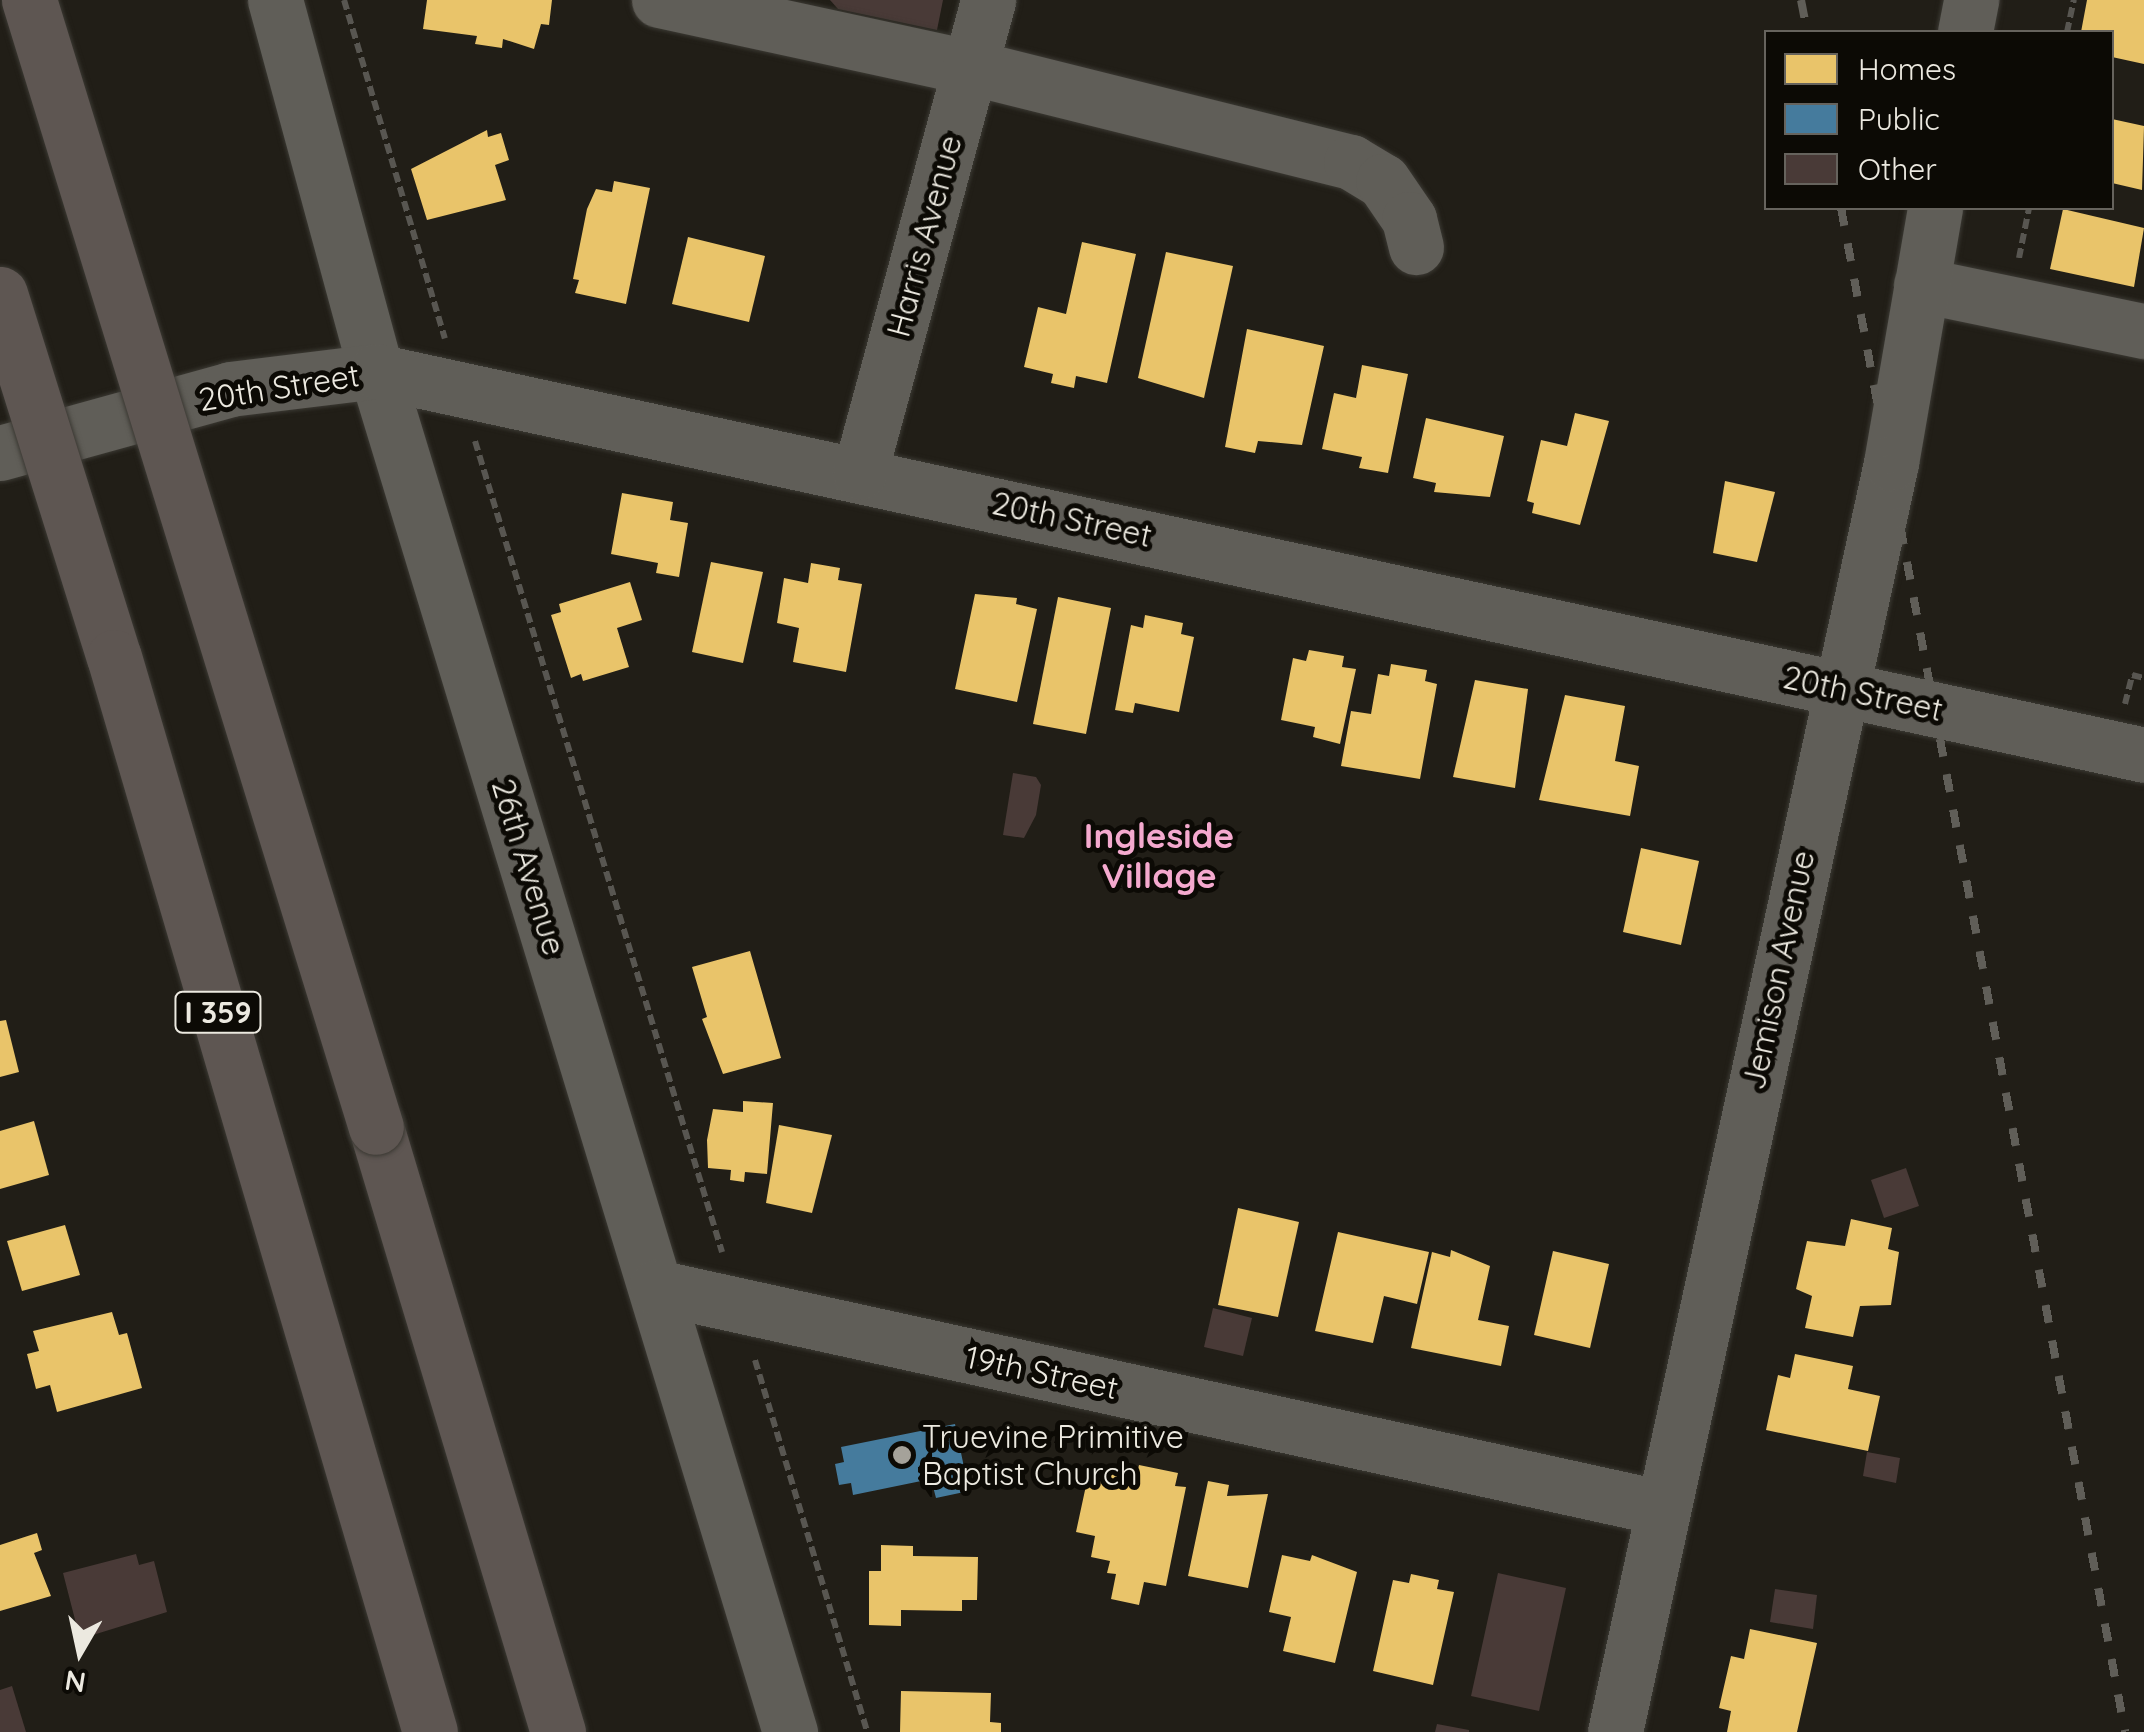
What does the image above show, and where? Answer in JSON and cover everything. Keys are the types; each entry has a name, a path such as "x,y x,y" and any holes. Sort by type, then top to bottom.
{"highway":[{"path":"29,0 230,636 558,1732"},
{"name":"I 359","path":"0,294 114,658 430,1732"}],"street":[{"name":"26th Avenue","path":"276,0 376,371 790,1732"},
{"path":"659,0 970,67 1350,162 1383,181 1409,219 1416,247"},
{"name":"Harris Avenue","path":"860,472 988,0"},
{"path":"1965,30 1971,0"},
{"name":"Jemison Avenue","path":"1616,1732 1840,689 1935,210"},
{"path":"1921,285 2144,331"},
{"name":"20th Street","path":"0,453 230,389 376,371 860,472 2144,755"},
{"name":"19th Street","path":"656,1287 1663,1508"}],"path":[{"path":"344,0 867,1732"},
{"path":"2066,30 2074,0"}],"building: Homes":[{"path":"427,0 552,0 549,25 541,24 534,49 503,39 502,48 475,44 477,36 423,29"},
{"path":"2087,0 2144,0 2144,64 2114,57 2114,30 2081,30"},
{"path":"2114,119 2144,126 2142,190 2114,183"},
{"path":"487,130 488,137 501,133 509,160 495,165 506,200 427,220 411,169"},
{"path":"614,181 650,188 626,304 575,293 579,280 573,279 587,209 596,189 612,192"},
{"path":"2063,210 2144,228 2134,287 2050,269"},
{"path":"688,237 765,256 749,322 672,304"},
{"path":"1082,242 1136,254 1107,383 1076,376 1074,388 1051,383 1053,374 1024,367 1038,307 1066,314"},
{"path":"1166,252 1233,266 1204,398 1138,378"},
{"path":"1247,329 1324,346 1302,445 1258,441 1255,453 1225,447"},
{"path":"1362,365 1408,374 1388,473 1359,468 1362,457 1322,449 1334,393 1356,398"},
{"path":"1575,413 1609,421 1580,525 1532,513 1534,503 1527,501 1541,440 1567,446"},
{"path":"1426,418 1504,436 1490,497 1434,492 1436,483 1413,478"},
{"path":"1725,481 1775,492 1757,562 1713,553"},
{"path":"622,493 673,502 670,520 688,523 679,577 656,573 658,563 611,554"},
{"path":"711,562 763,572 743,663 692,652"},
{"path":"811,563 840,568 838,580 862,584 846,672 793,662 799,628 777,623 784,578 808,583"},
{"path":"630,582 642,620 617,628 629,667 583,681 581,674 571,678 551,615 561,612 559,604"},
{"path":"975,594 1017,598 1016,604 1037,609 1017,702 955,689"},
{"path":"1058,597 1111,608 1086,734 1033,724"},
{"path":"1145,615 1183,623 1181,634 1194,637 1179,712 1135,703 1133,713 1115,710 1131,625 1143,628"},
{"path":"1309,650 1344,656 1342,667 1356,669 1340,744 1313,737 1315,727 1281,720 1293,658 1306,661"},
{"path":"1391,664 1427,670 1425,681 1437,684 1420,779 1341,766 1351,711 1371,714 1378,674 1389,676"},
{"path":"1475,680 1528,689 1515,788 1453,777"},
{"path":"1565,695 1625,706 1615,761 1639,766 1630,816 1539,800"},
{"path":"1641,848 1699,861 1681,945 1623,932"},
{"path":"750,951 781,1058 723,1074 702,1019 707,1017 692,967"},
{"path":"6,1020 19,1072 0,1077 0,1021"},
{"path":"743,1101 773,1103 767,1174 745,1172 744,1182 730,1180 731,1170 708,1168 707,1140 713,1109 743,1112"},
{"path":"34,1121 49,1175 0,1189 0,1131"},
{"path":"779,1125 832,1135 812,1213 766,1203"},
{"path":"1238,1208 1299,1222 1278,1317 1218,1305"},
{"path":"1851,1219 1892,1228 1888,1249 1899,1252 1891,1305 1860,1306 1853,1337 1805,1328 1812,1296 1796,1289 1807,1241 1845,1246"},
{"path":"65,1225 80,1275 22,1291 7,1241"},
{"path":"1338,1232 1429,1252 1417,1304 1384,1296 1373,1343 1315,1331"},
{"path":"1451,1250 1490,1266 1478,1320 1509,1326 1501,1366 1411,1348 1432,1252 1450,1257"},
{"path":"1553,1251 1609,1264 1590,1348 1534,1335"},
{"path":"112,1312 119,1335 127,1333 142,1388 57,1412 50,1385 36,1389 27,1354 39,1351 33,1331"},
{"path":"1795,1354 1853,1366 1848,1389 1880,1396 1868,1451 1766,1430 1778,1375 1790,1378"},
{"path":"1139,1465 1178,1473 1175,1486 1186,1487 1166,1586 1144,1582 1139,1605 1111,1599 1116,1574 1107,1573 1110,1561 1091,1557 1095,1536 1076,1532 1090,1467 1136,1477"},
{"path":"1208,1481 1229,1485 1227,1496 1268,1494 1248,1588 1188,1576"},
{"path":"37,1533 42,1550 34,1553 51,1596 0,1611 0,1545"},
{"path":"881,1545 913,1546 913,1556 978,1557 977,1600 962,1600 962,1611 901,1610 901,1626 869,1625 869,1571 881,1571"},
{"path":"1282,1555 1310,1561 1312,1555 1357,1572 1335,1663 1283,1651 1291,1617 1269,1612"},
{"path":"1411,1574 1439,1580 1437,1589 1454,1592 1433,1685 1373,1671 1393,1580 1409,1583"},
{"path":"1750,1629 1817,1643 1797,1732 1727,1732 1731,1711 1719,1708 1731,1656 1744,1659"},
{"path":"901,1691 991,1693 990,1722 1001,1723 1001,1732 900,1732"}],"building: Public":[{"name":"Truevine Primitive Baptist Church","path":"955,1424 969,1491 936,1498 931,1479 853,1495 851,1483 839,1485 835,1464 844,1462 841,1447"}],"building: Other":[{"path":"830,0 943,0 937,30 838,9"},
{"path":"1013,773 1036,777 1041,785 1036,815 1024,838 1003,835"},
{"path":"1906,1168 1919,1206 1884,1218 1871,1180"},
{"path":"1213,1308 1252,1318 1243,1356 1204,1347"},
{"path":"1867,1452 1900,1458 1896,1483 1863,1476"},
{"path":"136,1554 139,1565 154,1561 167,1612 80,1639 63,1573"},
{"path":"1498,1573 1566,1588 1539,1711 1471,1696"},
{"path":"1775,1589 1817,1595 1813,1629 1770,1622"},
{"path":"12,1686 26,1732 0,1732 0,1690"},
{"path":"1437,1724 1469,1730 1469,1732 1435,1732"}],"railway":[{"path":"1801,0 1807,30"},
{"path":"1841,210 2125,1732"}],"place":[{"name":"Truevine Primitive Baptist Church","path":"902,1455"}],"district":[{"name":"Ingleside Village","path":"1159,855"}]}
